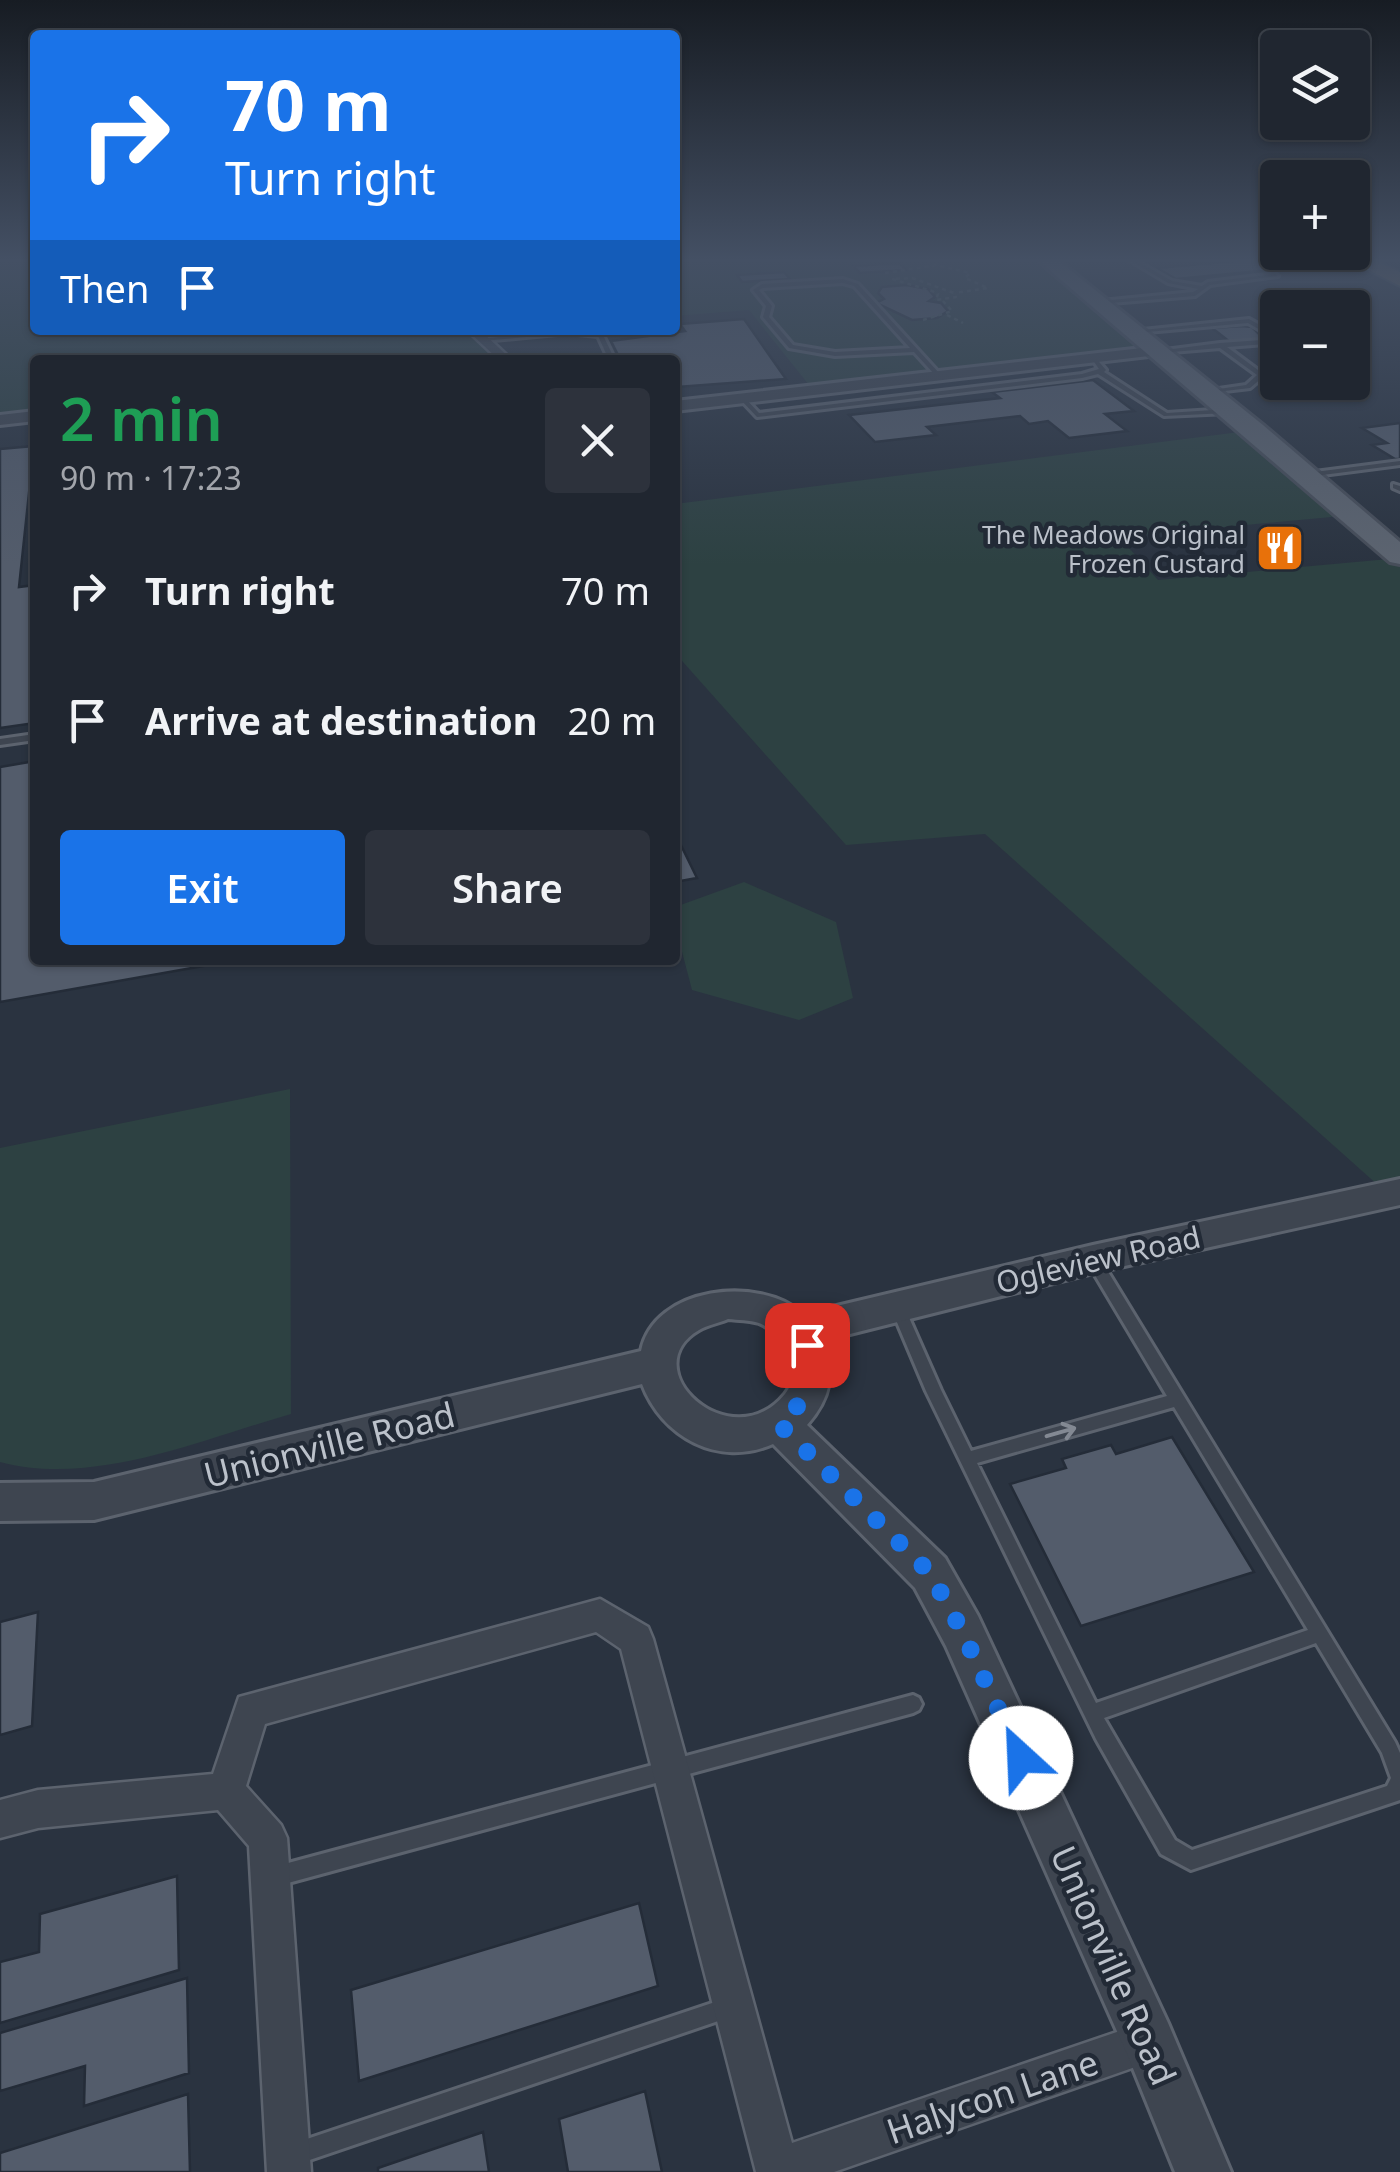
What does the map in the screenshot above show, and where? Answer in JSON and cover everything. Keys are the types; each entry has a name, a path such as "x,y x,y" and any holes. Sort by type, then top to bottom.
{"main road":[{"path":"1174,362 1399,554"}],"street":[{"path":"680,405 938,375 1103,362"},
{"path":"5,421 30,417"},
{"name":"Ogleview Road","path":"796,1331 1092,1259 1400,1192"},
{"path":"752,1305 774,1313 796,1331 807,1345 812,1366 810,1389 798,1408 779,1424 754,1434 728,1436 702,1430 679,1416 663,1398 655,1364 666,1335 682,1319 703,1308 752,1305"},
{"name":"Unionville Road","path":"0,1502 94,1502 655,1364"},
{"name":"Unionville Road","path":"779,1424 930,1573 962,1631 1204,2172"},
{"path":"226,1791 252,1710 600,1615 636,1639 778,2171"},
{"path":"0,1819 38,1809 226,1791"},
{"path":"226,1791 268,1838 288,2164"},
{"name":"Halycon Lane","path":"778,2171 1149,2042"}],"lane":[{"path":"926,362 938,375"},
{"path":"743,399 757,414 1095,364 1166,415 1232,410"},
{"path":"1204,388 1247,388 1260,376"},
{"path":"1307,475 1400,463"},
{"path":"0,742 30,738"},
{"path":"898,1306 967,1459 1092,1713 1168,1846 1191,1860 1393,1793 1400,1779 1389,1748 1092,1259"},
{"path":"967,1459 1175,1400"},
{"path":"1092,1713 1319,1634"},
{"path":"270,1878 912,1704"},
{"path":"288,2164 734,2006"}],"green space":[{"path":"0,362 30,362 30,417 0,420"},
{"path":"791,362 1059,362 813,390"},
{"path":"1255,430 1353,515 1119,537 1158,580 1400,558 1400,1192 1389,1195 985,834 846,845 680,659 680,503"},
{"path":"744,882 836,922 853,998 799,1020 692,990 680,944 680,905"},
{"path":"290,1089 291,1414 109,1465 72,1469 0,1462 0,1148"}],"building":[{"path":"680,362 774,362 786,379 680,387"},
{"path":"1093,380 1134,411 1105,414 1127,431 1069,438 1048,421 1029,424 1020,416 927,427 936,435 875,442 849,415 1000,398 992,392"},
{"path":"1400,423 1400,459 1372,445 1387,443 1362,428"},
{"path":"30,446 19,587 30,586 30,724 0,728 0,449"},
{"path":"30,762 30,965 209,965 0,1002 0,767"},
{"path":"680,843 697,878 680,881"},
{"path":"1172,1437 1254,1572 1081,1626 1010,1484 1066,1468 1062,1459 1111,1445 1116,1454"},
{"path":"38,1612 32,1726 0,1735 0,1622"},
{"path":"177,1876 179,1970 0,2023 0,1962 39,1952 40,1914"},
{"path":"639,1903 658,1986 359,2081 351,1990"},
{"path":"187,1978 189,2073 84,2106 85,2066 0,2091 0,2033"},
{"path":"645,2091 662,2172 568,2172 559,2119"},
{"path":"188,2094 190,2172 0,2172 0,2153"},
{"path":"483,2132 489,2172 378,2172 378,2168"}],"place":[{"name":"The Meadows Original Frozen Custard","path":"1280,548"}],"route":[{"path":"807,1345 812,1366 810,1389 798,1408 779,1424 930,1573 962,1631 1021,1758"}]}
